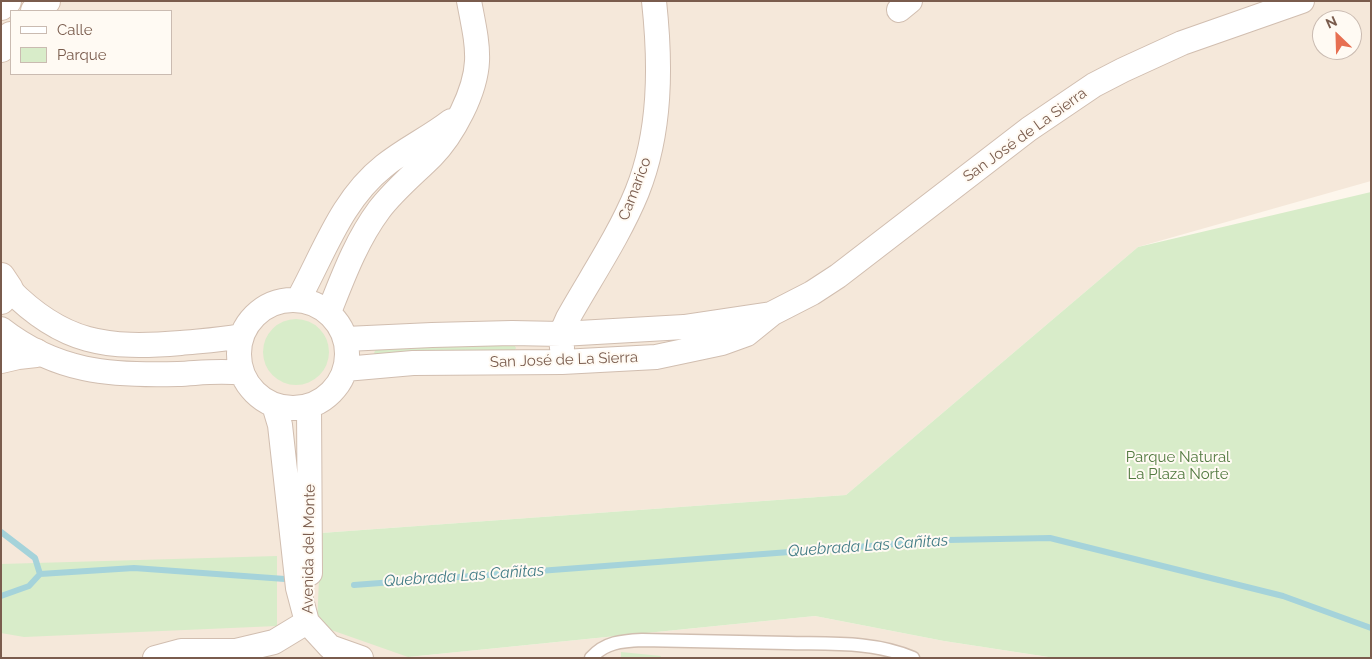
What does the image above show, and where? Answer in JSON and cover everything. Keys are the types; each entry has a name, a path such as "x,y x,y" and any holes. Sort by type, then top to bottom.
{"street":[{"path":"1,6 7,1"},
{"path":"36,10 46,1"},
{"path":"329,312 368,224 395,192 442,145 454,128 470,97 478,70 477,44 469,1"},
{"name":"Camarico","path":"562,362 561,334 568,318 628,211 645,169 657,100 659,68 654,1"},
{"name":"San José de La Sierra","path":"345,369 413,363 562,362 656,357 722,343 747,334 773,313 799,300 838,276 1029,129 1094,86 1123,70 1182,43 1302,1"},
{"path":"1,48 10,37"},
{"path":"298,300 338,221 359,190 384,166 438,131 463,110"},
{"path":"4,289 32,312 59,328 89,339 114,344 163,344 241,336"},
{"path":"298,300 309,302 329,312 336,320 346,339 348,359 340,381 332,392 322,400 309,406 285,408 274,405 254,392 242,373 238,355 241,336 252,318 268,306 282,301 298,300"},
{"name":"San José de La Sierra","path":"346,339 462,334 561,334 684,327 773,313"},
{"path":"1,329 36,353 93,371 115,374 224,371 242,373"},
{"path":"1,359 36,353"},
{"name":"Avenida del Monte","path":"274,405 280,425 298,588 307,622"},
{"name":"Avenida del Monte","path":"307,622 310,586 309,406"},
{"path":"155,658 236,651 274,642 307,622 330,647 361,658"}],"lane":[{"path":"591,658 597,651 618,642 642,640 838,644 876,647 900,652 912,658"}],"shaded area":[{"path":"1,1 1371,1 1371,181 1138,247 846,495 321,533 408,657 815,616 944,641 1055,658 1,658"}],"green space":[{"name":"Parque Natural La Plaza Norte","path":"1371,192 1371,658 1055,658 944,641 815,616 408,657 317,625 321,533 846,495 1138,247"},
{"path":"290,319 302,319 314,324 324,334 329,346 327,365 314,380 302,385 290,385 278,380 268,370 263,358 263,346 268,334 278,324"},
{"path":"513,343 516,348 513,353 376,356 374,353 377,347"},
{"path":"277,556 277,626 24,637 1,633 1,564"},
{"path":"621,652 661,656 660,658 621,658"}],"waterway":[{"path":"1,532 35,558 40,574 29,586 1,596"},
{"name":"Quebrada Las Cañitas","path":"354,585 948,540 1050,538 1283,596 1371,628"},
{"path":"40,574 134,568 285,579"}]}
